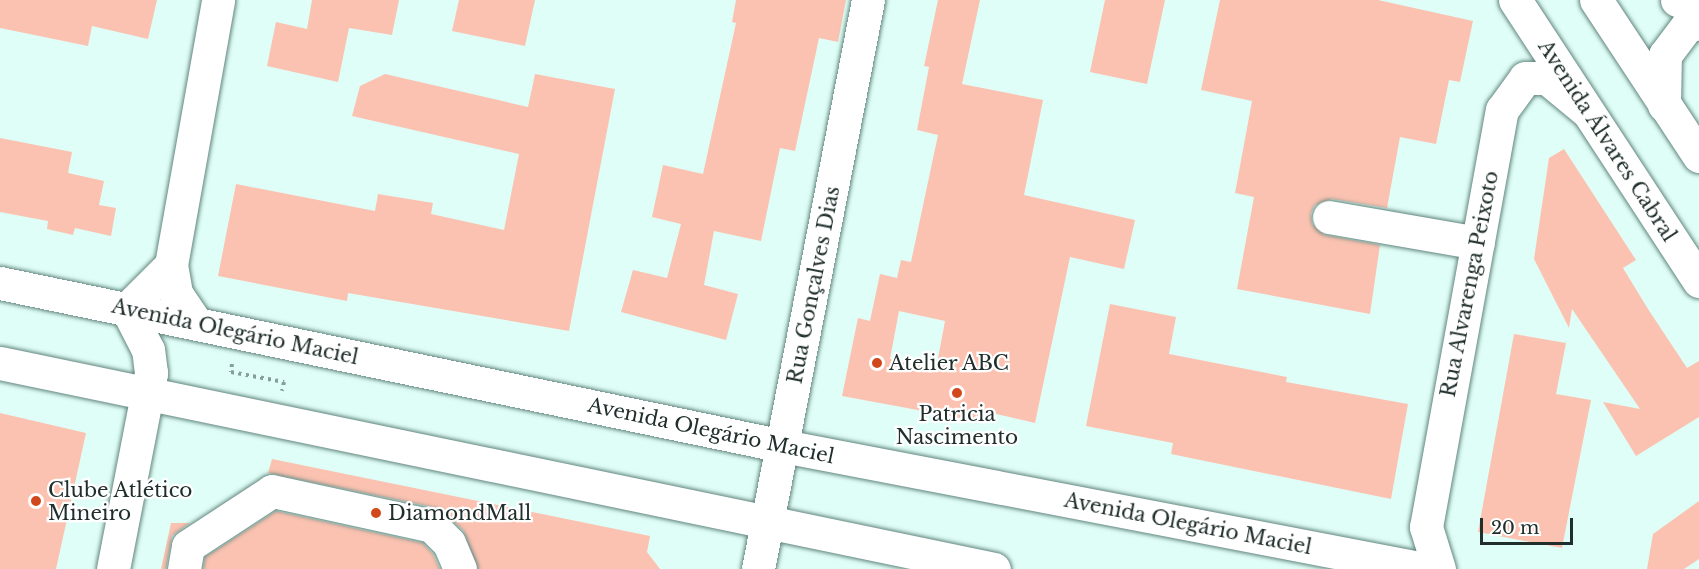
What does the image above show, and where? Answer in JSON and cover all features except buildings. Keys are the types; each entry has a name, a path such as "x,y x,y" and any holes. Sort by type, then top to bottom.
{"street":[{"path":"195,323 176,293 171,265 218,0"},
{"name":"Rua Gonçalves Dias","path":"758,569 868,0"},
{"name":"Avenida Álvares Cabral","path":"1515,0 1699,281"},
{"path":"1596,0 1699,156"},
{"path":"1677,0 1699,6"},
{"path":"1664,105 1665,55 1687,26 1699,23"},
{"name":"Rua Alvarenga Peixoto","path":"1439,569 1426,527 1502,110 1525,78 1547,78 1588,112"},
{"path":"1329,217 1478,243"},
{"path":"112,569 150,394 148,350 127,309 171,265"},
{"name":"Avenida Olegário Maciel","path":"0,283 783,446 1424,569"},
{"path":"0,363 767,524 994,569"},
{"path":"184,569 188,546 272,491 432,526 449,543 460,569"}],"path":[{"path":"236,332 231,372 284,382 274,420"}],"place":[{"name":"Atelier ABC","path":"877,363"},
{"name":"Patricia Nascimento","path":"957,393"},
{"name":"Clube Atlético Mineiro","path":"36,501"},
{"name":"DiamondMall","path":"376,513"}]}
